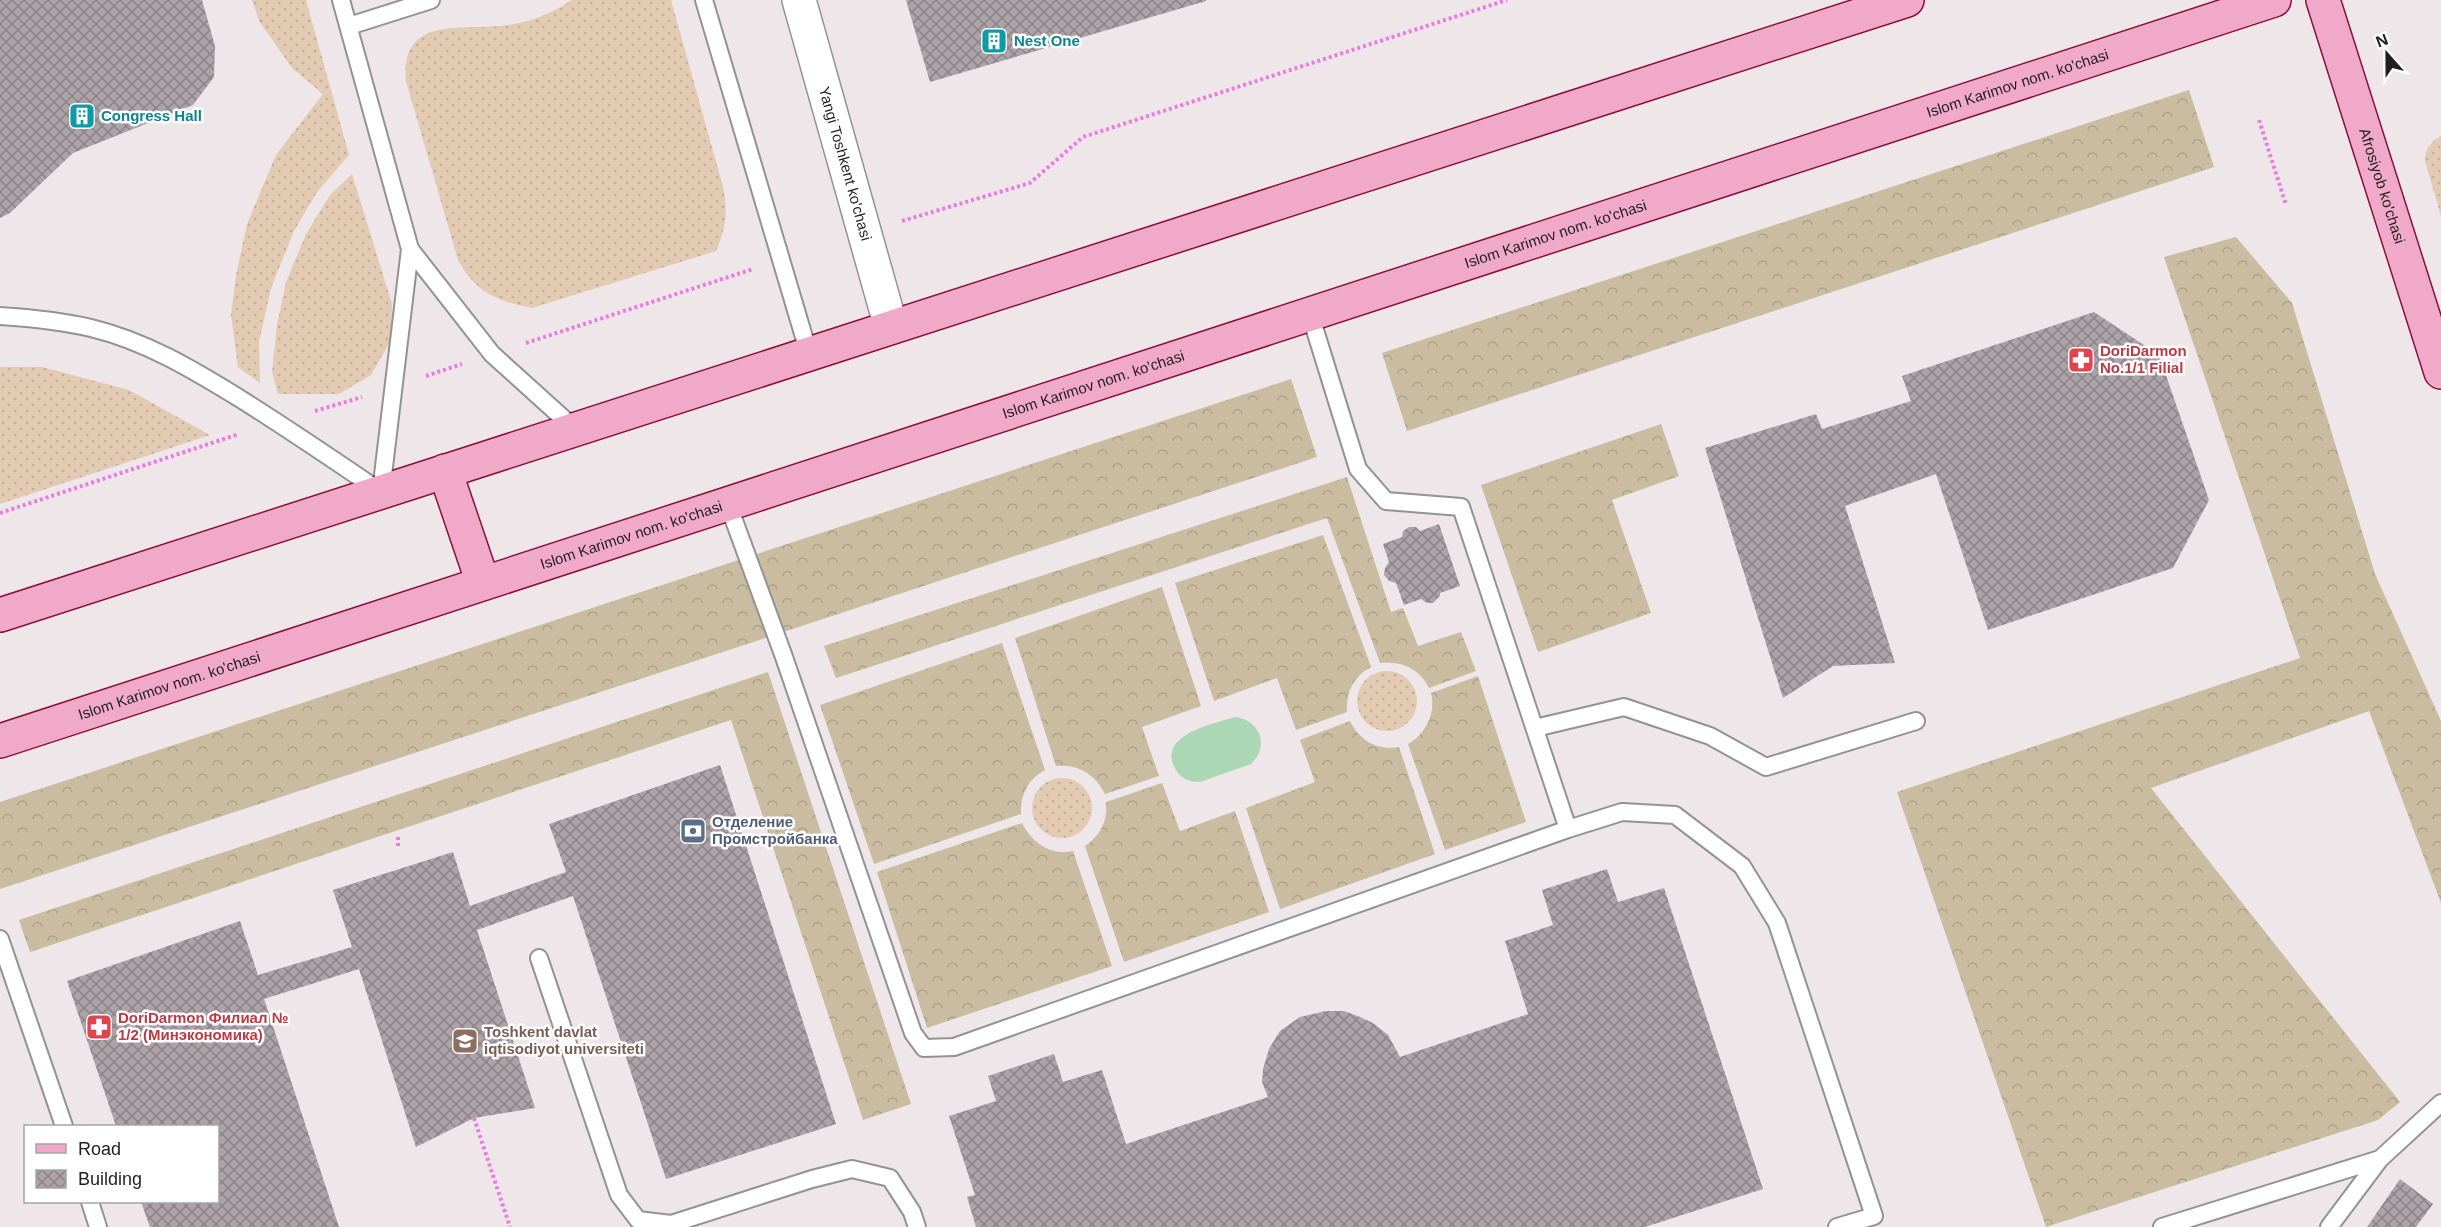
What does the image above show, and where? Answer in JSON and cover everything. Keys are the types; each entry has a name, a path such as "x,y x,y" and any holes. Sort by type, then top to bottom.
{"main road":[{"path":"0,615 1907,0"},
{"name":"Islom Karimov nom. ko'chasi","path":"0,741 2274,0"},
{"name":"Afrosiyob ko'chasi","path":"2323,0 2441,372"},
{"path":"446,471 483,583"}],"street":[{"name":"Yangi Toshkent ko'chasi","path":"799,0 891,327"}],"lane":[{"path":"0,316 42,318 92,328 141,344 187,365 381,492 410,249 341,0"},
{"path":"349,26 431,0"},
{"path":"704,0 809,354"},
{"path":"410,249 492,354 575,429"},
{"path":"1310,314 1358,469 1386,501 1461,507 1568,829"},
{"path":"728,504 784,657 913,1033 924,1048 954,1047 1568,829 1622,812 1675,815 1742,866 1777,923 1874,1216 1838,1227"},
{"path":"1535,728 1624,707 1710,736 1766,767 1916,721"},
{"path":"0,939 64,1125"},
{"path":"539,958 619,1195 638,1220 671,1224 812,1179 852,1170 890,1178 912,1212 917,1227"},
{"path":"2329,1227 2380,1159 2441,1103"},
{"path":"2162,1227 2380,1159"},
{"path":"90,1203 98,1227"}],"path":[{"path":"864,233 1030,183 1083,136 1507,0"},
{"path":"2259,120 2286,205"},
{"path":"398,837 398,848"},
{"path":"474,1118 510,1227"}],"shaded area":[{"path":"252,0 306,0 349,155 317,192 294,231 271,288 259,342 260,383 238,367 231,315 236,275 247,224 276,155 323,94 292,68 259,21"},
{"path":"572,0 671,0 723,187 725,220 716,251 532,308 489,294 472,280 458,260 406,81 407,59 413,45 424,35 439,30 491,27 525,22 549,13"},
{"path":"2441,136 2441,216 2425,161 2429,146"},
{"path":"352,174 392,304 391,340 371,375 339,394 278,394 272,372 277,325 286,282 306,234 330,195"},
{"path":"0,367 42,367 129,390 210,435 0,504"},
{"path":"1387,671 1404,676 1412,684 1417,701 1412,718 1404,726 1387,731 1370,726 1362,718 1357,701 1362,684 1370,676"},
{"path":"1235,717 1251,723 1260,735 1260,749 1251,764 1200,782 1189,781 1180,776 1172,758 1173,748 1180,740 1189,733"},
{"path":"1062,778 1079,783 1087,791 1092,808 1087,825 1079,833 1062,838 1045,833 1037,825 1032,808 1037,791 1045,783"}],"green space":[{"path":"2189,90 2214,167 1407,431 1382,353"},
{"path":"2236,237 2292,303 2375,574 2441,721 2441,903 2369,711 2151,788 2400,1102 2378,1120 2046,1227 1897,792 2300,658 2164,257"},
{"path":"1291,379 1317,457 0,889 0,802"},
{"path":"1661,424 1679,476 1612,500 1651,613 1538,652 1481,485"},
{"path":"1347,477 1391,612 1403,608 1418,646 1461,632 1476,671 1429,688 1420,675 1409,667 1396,663 1380,663 1327,518 836,678 824,646"},
{"path":"1323,535 1371,667 1355,680 1349,692 1347,712 1296,730 1277,678 1214,701 1175,583"},
{"path":"1162,587 1201,706 1142,727 1159,776 1105,794 1096,781 1085,772 1072,767 1056,766 1015,638"},
{"path":"1002,643 1045,770 1026,788 1021,814 874,864 820,705"},
{"path":"768,672 911,1104 863,1120 731,720 30,952 19,920"},
{"path":"1478,676 1526,822 1445,850 1408,744 1425,729 1431,715 1431,693"},
{"path":"1350,721 1358,734 1370,743 1383,747 1399,747 1435,854 1280,909 1246,808 1315,782 1300,740"},
{"path":"1162,783 1180,831 1235,811 1269,912 1124,962 1085,846 1095,838 1102,827 1106,815 1106,802"},
{"path":"1022,823 1031,837 1050,850 1073,851 1112,966 927,1028 877,872"}],"building":[{"name":"Congress Hall","path":"0,0 202,0 215,46 214,77 193,105 73,153 10,213 0,218"},
{"name":"Nest One","path":"906,0 1206,0 1206,1 930,82"},
{"path":"2094,312 2159,355 2209,500 2173,568 1988,630 1936,474 1845,506 1895,663 1833,666 1783,698 1705,448 1816,414 1822,429 1911,401 1902,376"},
{"path":"1439,524 1460,586 1440,593 1433,603 1427,603 1421,599 1404,605 1396,583 1389,581 1384,575 1389,562 1383,544 1402,537 1403,531 1409,527 1416,527 1420,531"},
{"path":"720,765 836,1124 666,1179 573,896 477,930 535,1108 474,1118 416,1147 359,969 264,999 339,1227 150,1227 141,1203 219,1203 219,1125 116,1125 67,981 240,921 258,975 352,947 333,890 453,852 470,906 566,872 549,824"},
{"path":"1607,869 1618,902 1664,888 1763,1189 1645,1227 976,1227 967,1197 975,1195 949,1116 996,1101 988,1076 1054,1054 1063,1082 1102,1070 1126,1144 1268,1097 1262,1082 1269,1049 1280,1031 1300,1017 1326,1011 1344,1011 1360,1017 1373,1023 1388,1035 1400,1057 1528,1014 1505,941 1553,925 1542,890"},
{"path":"2400,1179 2433,1204 2416,1227 2367,1227"}],"place":[{"name":"Nest One","path":"994,41"},
{"name":"Congress Hall","path":"82,116"},
{"name":"DoriDarmon No.1/1 Filial","path":"2081,360"},
{"name":"Отделение Промстройбанка","path":"693,831"},
{"name":"DoriDarmon Филиал № 1/2 (Минэкономика)","path":"99,1027"},
{"name":"Toshkent davlat iqtisodiyot universiteti","path":"465,1041"}]}
